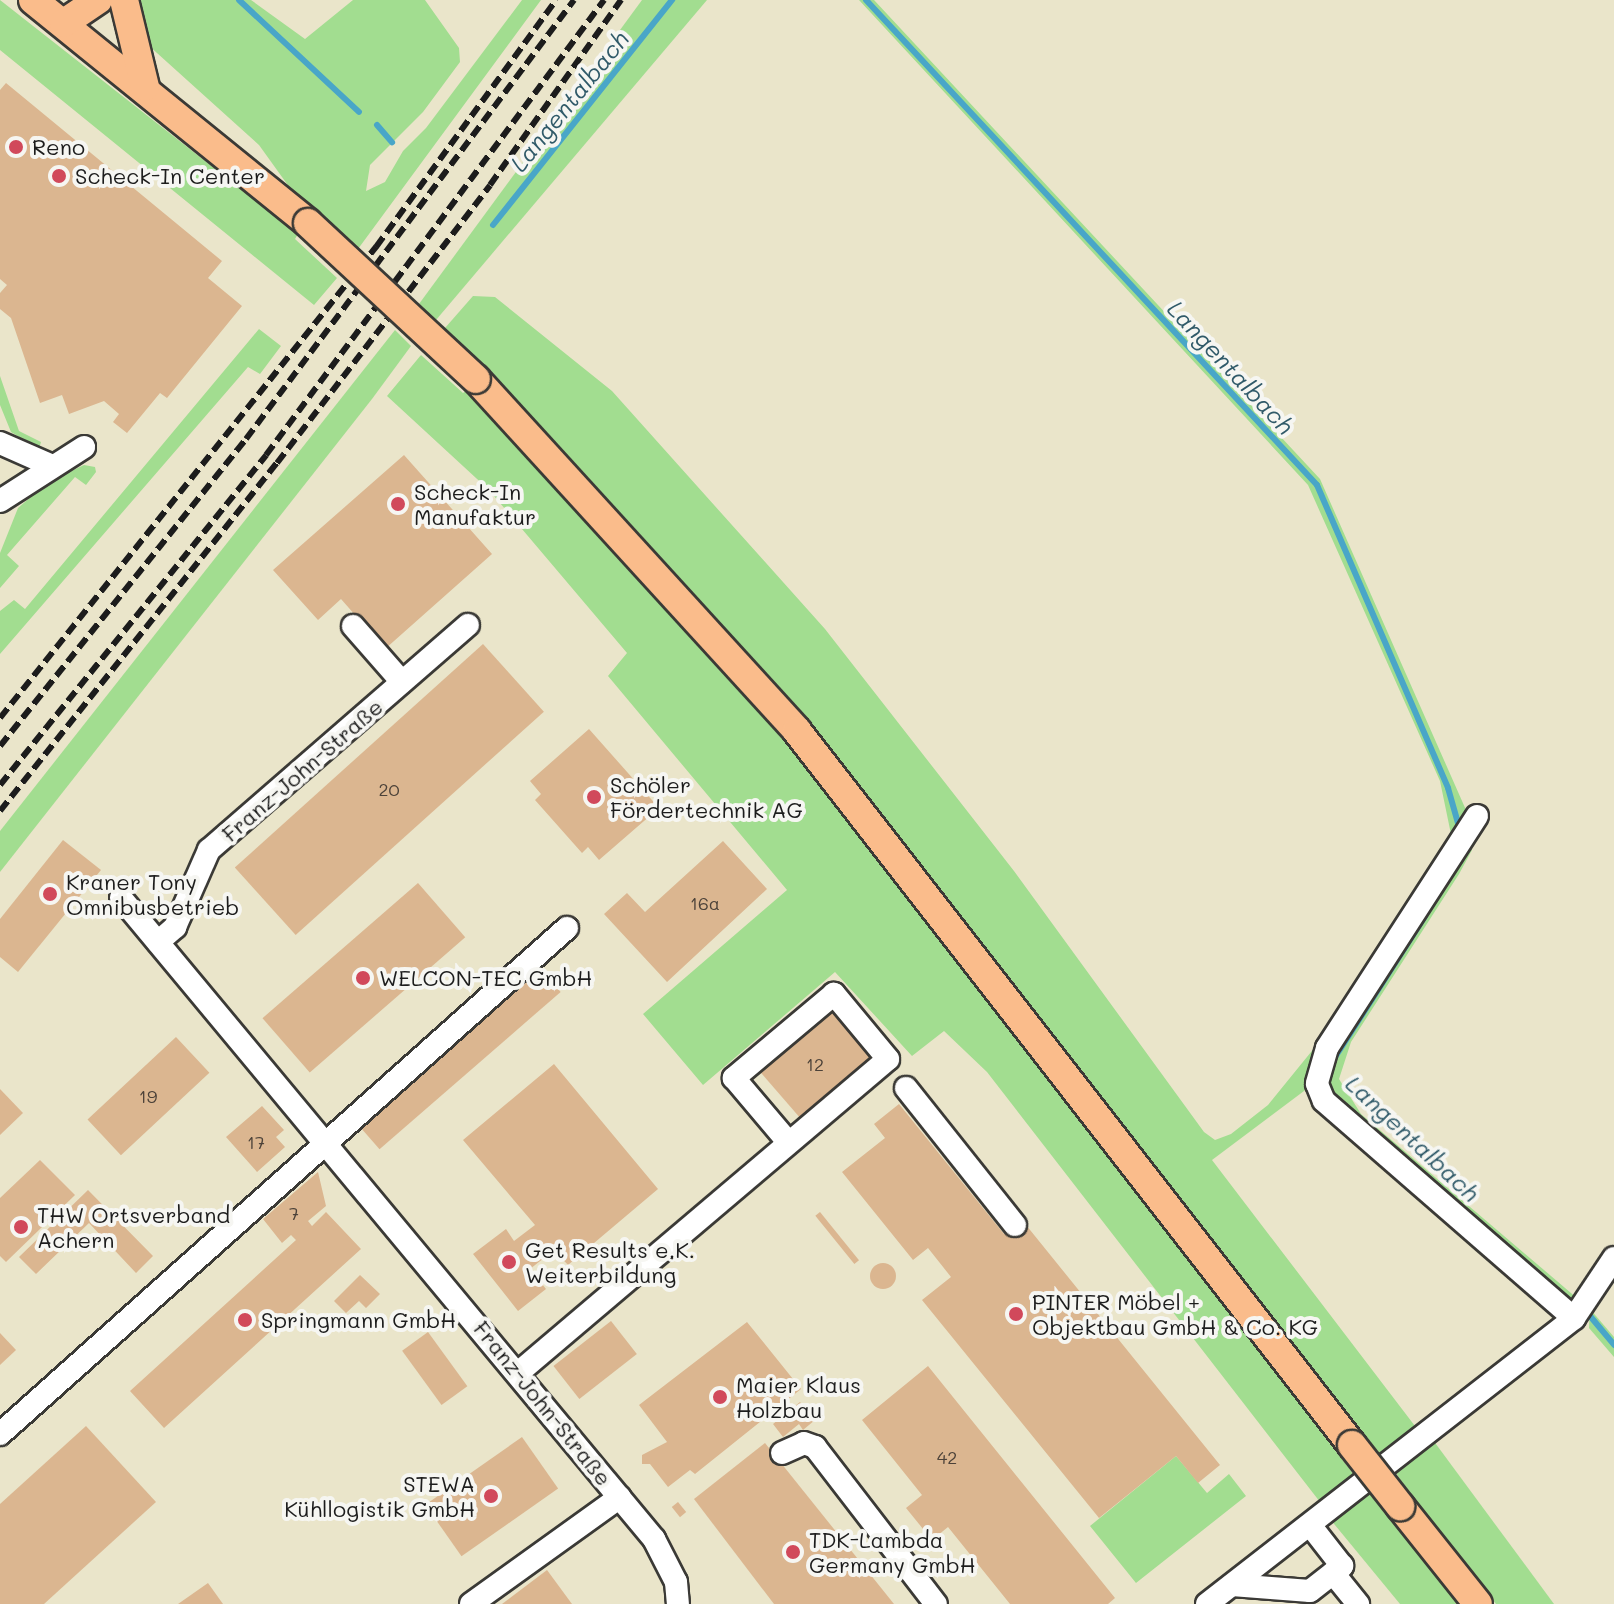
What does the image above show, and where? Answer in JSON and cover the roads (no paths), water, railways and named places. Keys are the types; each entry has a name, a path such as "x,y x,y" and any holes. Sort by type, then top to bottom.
{"main road":[{"path":"35,0 308,223 476,379 797,731 1478,1604"},
{"path":"64,23 98,0"},
{"path":"124,0 145,87"}],"street":[{"path":"0,443 50,465"},
{"path":"0,501 50,465 84,447"},
{"name":"Franz-John-Straße","path":"158,942 175,927 209,850 468,625"},
{"name":"Franz-John-Straße","path":"353,626 402,682"},
{"path":"1477,816 1327,1048 1317,1084 1324,1101 1574,1318"},
{"name":"Franz-John-Straße","path":"121,898 326,1139 620,1497 668,1560 678,1604"},
{"path":"0,1434 326,1139 567,928"},
{"path":"518,1373 888,1059 834,994 734,1078 788,1142"},
{"path":"906,1088 1015,1225"},
{"path":"1207,1604 1574,1318 1614,1258"},
{"path":"782,1453 804,1443 815,1447 936,1604"},
{"path":"471,1604 620,1497"},
{"path":"1232,1585 1304,1597 1342,1566 1310,1525"},
{"path":"1333,1573 1358,1604"}],"waterway":[{"name":"Langentalbach","path":"239,0 359,112"},
{"name":"Langentalbach","path":"493,225 672,0"},
{"name":"Langentalbach","path":"866,0 1317,485 1448,788 1460,830"},
{"name":"Langentalbach","path":"377,125 392,142"},
{"name":"Langentalbach","path":"1332,1062 1425,916"},
{"name":"Langentalbach","path":"1590,1316 1614,1345"}],"railway":[{"path":"0,718 376,247 556,0"},
{"path":"0,746 246,439 574,0"},
{"path":"0,785 266,455 604,0"},
{"path":"0,811 277,463 490,185 621,0"}],"place":[{"name":"Reno","path":"16,147"},
{"name":"Scheck-In Center","path":"59,176"},
{"name":"Scheck-In Manufaktur","path":"398,504"},
{"name":"Schöler Fördertechnik AG","path":"594,797"},
{"name":"Kraner Tony Omnibusbetrieb","path":"50,894"},
{"name":"WELCON-TEC GmbH","path":"363,978"},
{"name":"THW Ortsverband Achern","path":"21,1227"},
{"name":"Get Results e.K. Weiterbildung","path":"509,1262"},
{"name":"PINTER Möbel + Objektbau GmbH & Co. KG","path":"1016,1314"},
{"name":"Springmann GmbH","path":"245,1320"},
{"name":"Maier Klaus Holzbau","path":"720,1397"},
{"name":"STEWA Kühllogistik GmbH","path":"491,1496"},
{"name":"TDK-Lambda Germany GmbH","path":"793,1552"}]}
